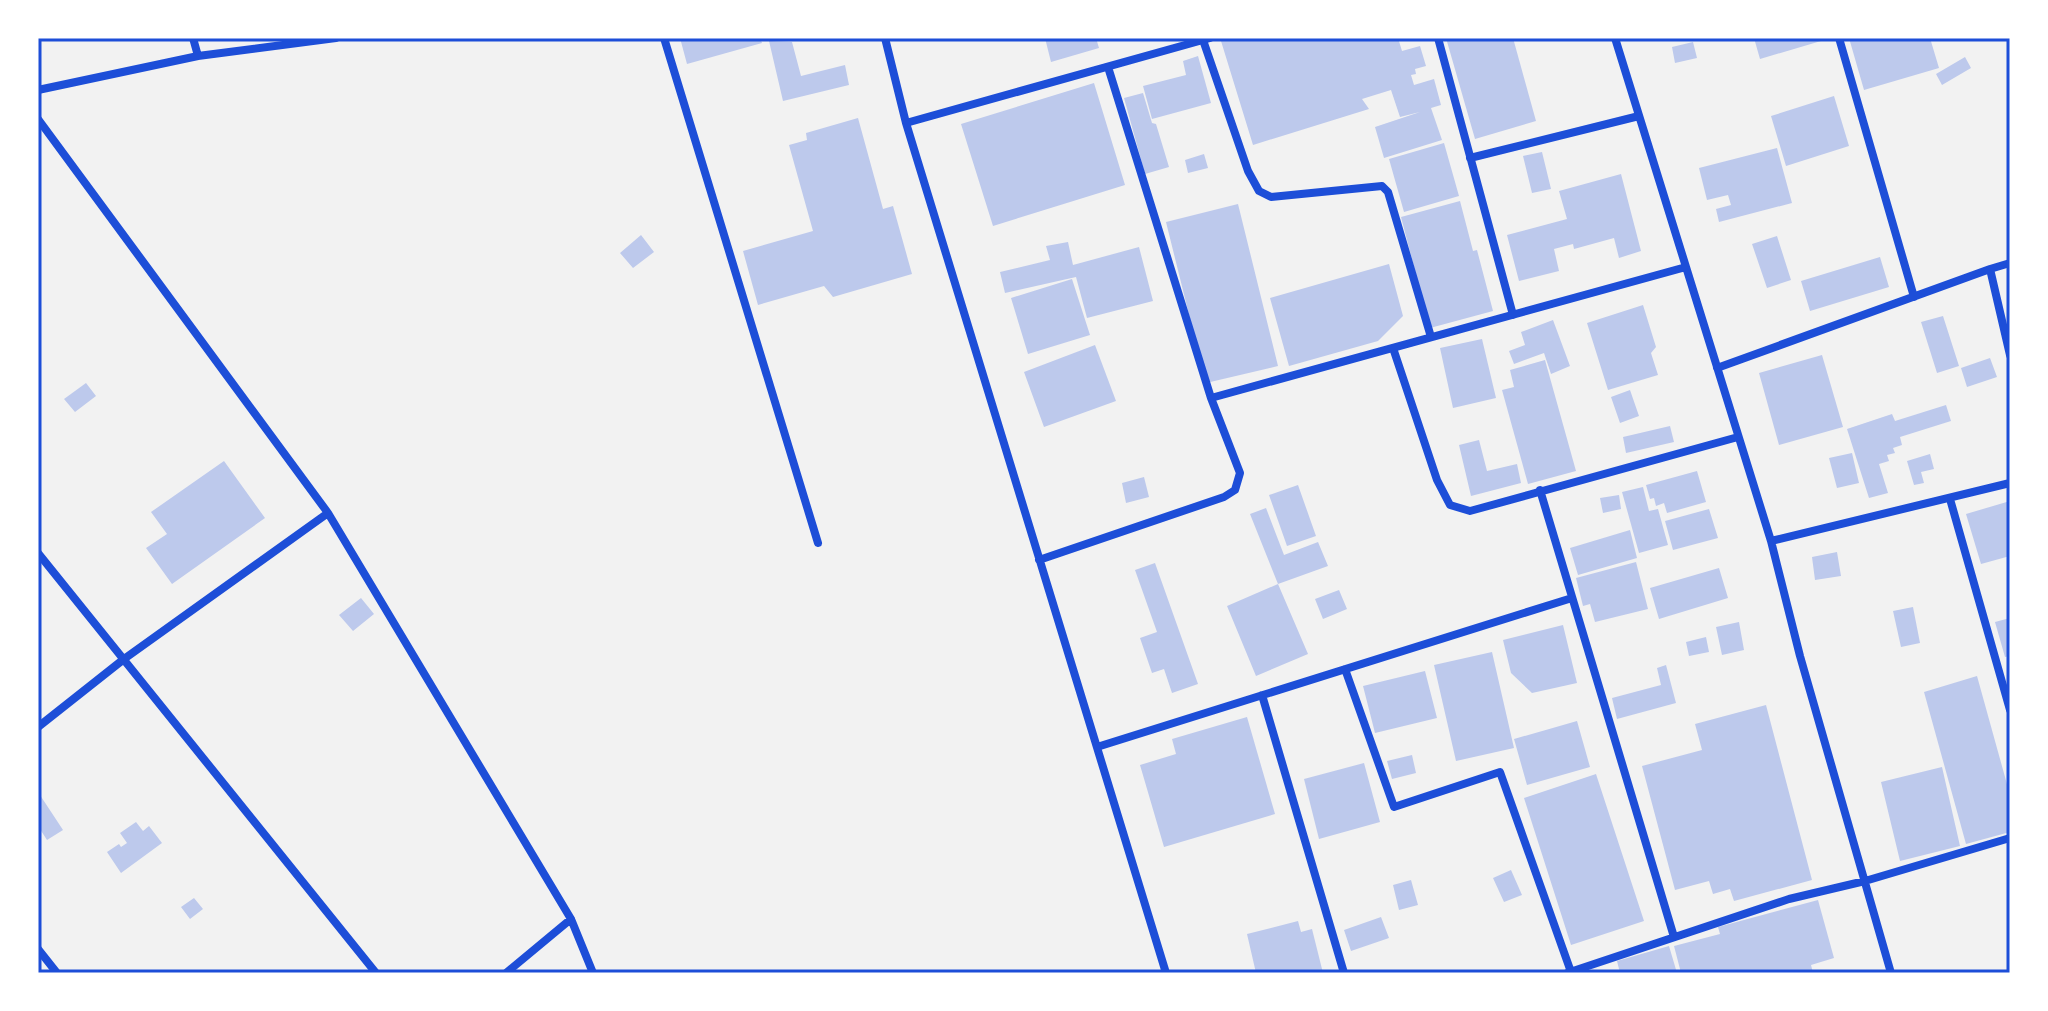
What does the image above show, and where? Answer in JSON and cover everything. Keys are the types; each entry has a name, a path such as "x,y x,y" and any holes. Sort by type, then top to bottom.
{"street":[{"path":"193,38 198,56"},
{"path":"38,90 198,56 336,38"},
{"path":"664,38 818,543"},
{"path":"885,38 906,123 1166,973"},
{"path":"1438,38 1513,315"},
{"path":"1615,38 1771,541 1891,973"},
{"path":"1839,38 1914,297"},
{"path":"906,123 1207,39 1248,171 1259,191 1271,197 1382,186 1388,192 1431,337"},
{"path":"1039,560 1224,497 1235,490 1240,473 1211,398 1108,67"},
{"path":"1470,158 1639,116"},
{"path":"38,119 328,513 571,919 593,973"},
{"path":"1717,368 2010,263"},
{"path":"1211,398 1686,267"},
{"path":"1990,269 2010,355"},
{"path":"1393,348 1437,480 1450,505 1470,511 1738,437"},
{"path":"1771,541 2010,483"},
{"path":"1540,490 1674,937"},
{"path":"1950,499 2010,710"},
{"path":"38,727 124,659 328,513"},
{"path":"38,553 376,973"},
{"path":"1097,747 1572,598"},
{"path":"1345,669 1394,807 1500,772 1568,972 1789,899 1865,881 2010,838"},
{"path":"1262,695 1344,973"},
{"path":"506,973 571,919"},
{"path":"38,949 57,973"}],"building":[{"path":"680,38 760,38 762,43 687,64"},
{"path":"1045,38 1096,38 1099,48 1051,62"},
{"path":"1232,38 1398,38 1402,51 1420,46 1426,66 1415,69 1416,74 1411,75 1414,85 1434,79 1441,105 1431,108 1442,140 1384,158 1375,127 1420,112 1400,117 1391,90 1362,99 1369,109 1253,145 1221,41"},
{"path":"1446,38 1513,38 1536,121 1475,139"},
{"path":"1754,38 1820,38 1821,41 1760,59"},
{"path":"1849,38 1930,38 1939,68 1864,90"},
{"path":"769,41 792,42 801,76 845,65 849,85 783,101"},
{"path":"1693,42 1697,58 1675,63 1672,47"},
{"path":"1198,56 1211,103 1152,119 1143,86 1186,75 1183,61"},
{"path":"1965,57 1971,68 1942,85 1936,74"},
{"path":"1094,83 1125,185 993,226 961,124"},
{"path":"1143,93 1169,167 1145,174 1124,98"},
{"path":"1834,96 1849,146 1786,166 1771,116"},
{"path":"858,118 883,209 893,206 912,274 833,297 824,286 758,305 743,251 813,231 789,145 807,140 806,133"},
{"path":"1444,143 1459,196 1404,212 1389,159"},
{"path":"1777,148 1792,203 1719,222 1716,209 1731,205 1728,195 1707,200 1699,168"},
{"path":"1542,152 1551,189 1532,193 1523,156"},
{"path":"1204,154 1208,168 1188,173 1185,160"},
{"path":"1621,174 1641,251 1619,258 1614,238 1574,249 1573,244 1554,249 1559,271 1519,281 1507,235 1567,219 1559,191"},
{"path":"1460,201 1493,311 1430,328 1401,217"},
{"path":"1238,204 1278,366 1206,383 1166,222"},
{"path":"641,235 654,252 633,268 620,253"},
{"path":"1777,236 1791,280 1767,288 1752,244"},
{"path":"1068,242 1073,265 1139,247 1153,301 1087,318 1076,277 1005,293 1000,272 1050,260 1046,246"},
{"path":"1880,257 1889,287 1810,311 1801,281"},
{"path":"1389,264 1403,316 1378,341 1289,366 1270,298"},
{"path":"1072,279 1090,335 1028,354 1011,298"},
{"path":"1643,305 1656,347 1651,353 1658,375 1608,390 1587,323"},
{"path":"1943,316 1959,366 1937,373 1921,322"},
{"path":"1553,320 1570,366 1551,374 1544,353 1514,364 1509,351 1525,345 1521,332"},
{"path":"1482,339 1496,398 1453,408 1440,348"},
{"path":"1095,345 1116,401 1044,427 1024,372"},
{"path":"1822,355 1843,427 1779,445 1759,373"},
{"path":"1990,358 1997,377 1967,387 1961,368"},
{"path":"1545,360 1576,471 1528,484 1502,390 1514,387 1510,370"},
{"path":"86,383 96,396 75,412 64,399"},
{"path":"1630,390 1639,416 1620,423 1611,397"},
{"path":"1946,405 1951,421 1900,437 1902,445 1893,448 1895,453 1887,455 1889,461 1879,464 1888,493 1869,498 1847,429 1892,414 1895,421"},
{"path":"1670,426 1674,442 1626,453 1623,437"},
{"path":"1479,440 1487,471 1517,464 1521,483 1471,496 1459,445"},
{"path":"1852,453 1859,483 1837,488 1829,458"},
{"path":"1930,454 1934,469 1921,472 1924,483 1914,485 1907,461"},
{"path":"224,461 265,518 172,584 146,548 167,534 151,512"},
{"path":"1697,471 1706,502 1667,513 1664,503 1656,506 1654,498 1650,499 1646,485"},
{"path":"1144,477 1149,497 1126,503 1122,483"},
{"path":"1298,485 1316,536 1287,546 1269,495"},
{"path":"1643,487 1649,511 1658,509 1668,545 1639,553 1622,492"},
{"path":"1619,495 1621,509 1603,513 1600,498"},
{"path":"2010,501 2010,556 1981,564 1966,514"},
{"path":"1266,508 1284,555 1318,542 1328,566 1278,584 1250,514"},
{"path":"1709,509 1718,538 1673,550 1665,521"},
{"path":"1630,530 1637,558 1578,575 1570,548"},
{"path":"1837,552 1841,576 1815,580 1812,557"},
{"path":"1636,562 1648,609 1595,622 1590,604 1583,606 1576,578"},
{"path":"1155,563 1198,684 1172,693 1164,669 1152,673 1140,638 1157,632 1135,570"},
{"path":"1719,568 1728,598 1659,619 1650,588"},
{"path":"1278,584 1308,654 1256,676 1227,606"},
{"path":"1339,590 1347,609 1323,619 1315,599"},
{"path":"361,598 374,614 353,631 339,615"},
{"path":"1913,607 1920,643 1901,647 1893,611"},
{"path":"2010,618 2010,656 2005,657 1995,622"},
{"path":"1739,622 1744,650 1722,655 1716,627"},
{"path":"1563,625 1577,683 1532,693 1511,673 1503,640"},
{"path":"1706,637 1709,652 1689,656 1686,642"},
{"path":"1492,652 1514,748 1456,761 1434,665"},
{"path":"1666,665 1676,703 1617,719 1612,698 1661,685 1657,668"},
{"path":"1425,671 1437,718 1375,733 1363,686"},
{"path":"1977,676 2010,795 2010,832 1966,844 1924,692"},
{"path":"1766,705 1812,880 1734,901 1730,889 1713,894 1709,881 1675,890 1642,766 1702,750 1695,724"},
{"path":"1247,717 1275,814 1164,847 1140,765 1176,754 1172,739"},
{"path":"1577,721 1590,767 1527,785 1514,739"},
{"path":"1412,755 1416,773 1392,779 1387,761"},
{"path":"1364,763 1380,822 1319,839 1304,779"},
{"path":"1942,767 1960,846 1900,861 1881,782"},
{"path":"1596,774 1644,921 1571,945 1524,798"},
{"path":"38,792 63,830 47,840 38,826"},
{"path":"136,822 143,831 149,826 162,843 121,873 107,852 127,843 120,833"},
{"path":"1511,870 1522,895 1504,902 1493,878"},
{"path":"1411,880 1418,905 1399,910 1393,885"},
{"path":"194,898 203,909 190,919 181,907"},
{"path":"1818,900 1834,958 1811,965 1813,973 1681,973 1674,946 1720,934 1718,927"},
{"path":"1381,917 1389,938 1351,951 1344,930"},
{"path":"1298,921 1301,932 1312,929 1323,973 1256,973 1247,934"},
{"path":"1669,946 1677,973 1620,973 1617,961"}]}
